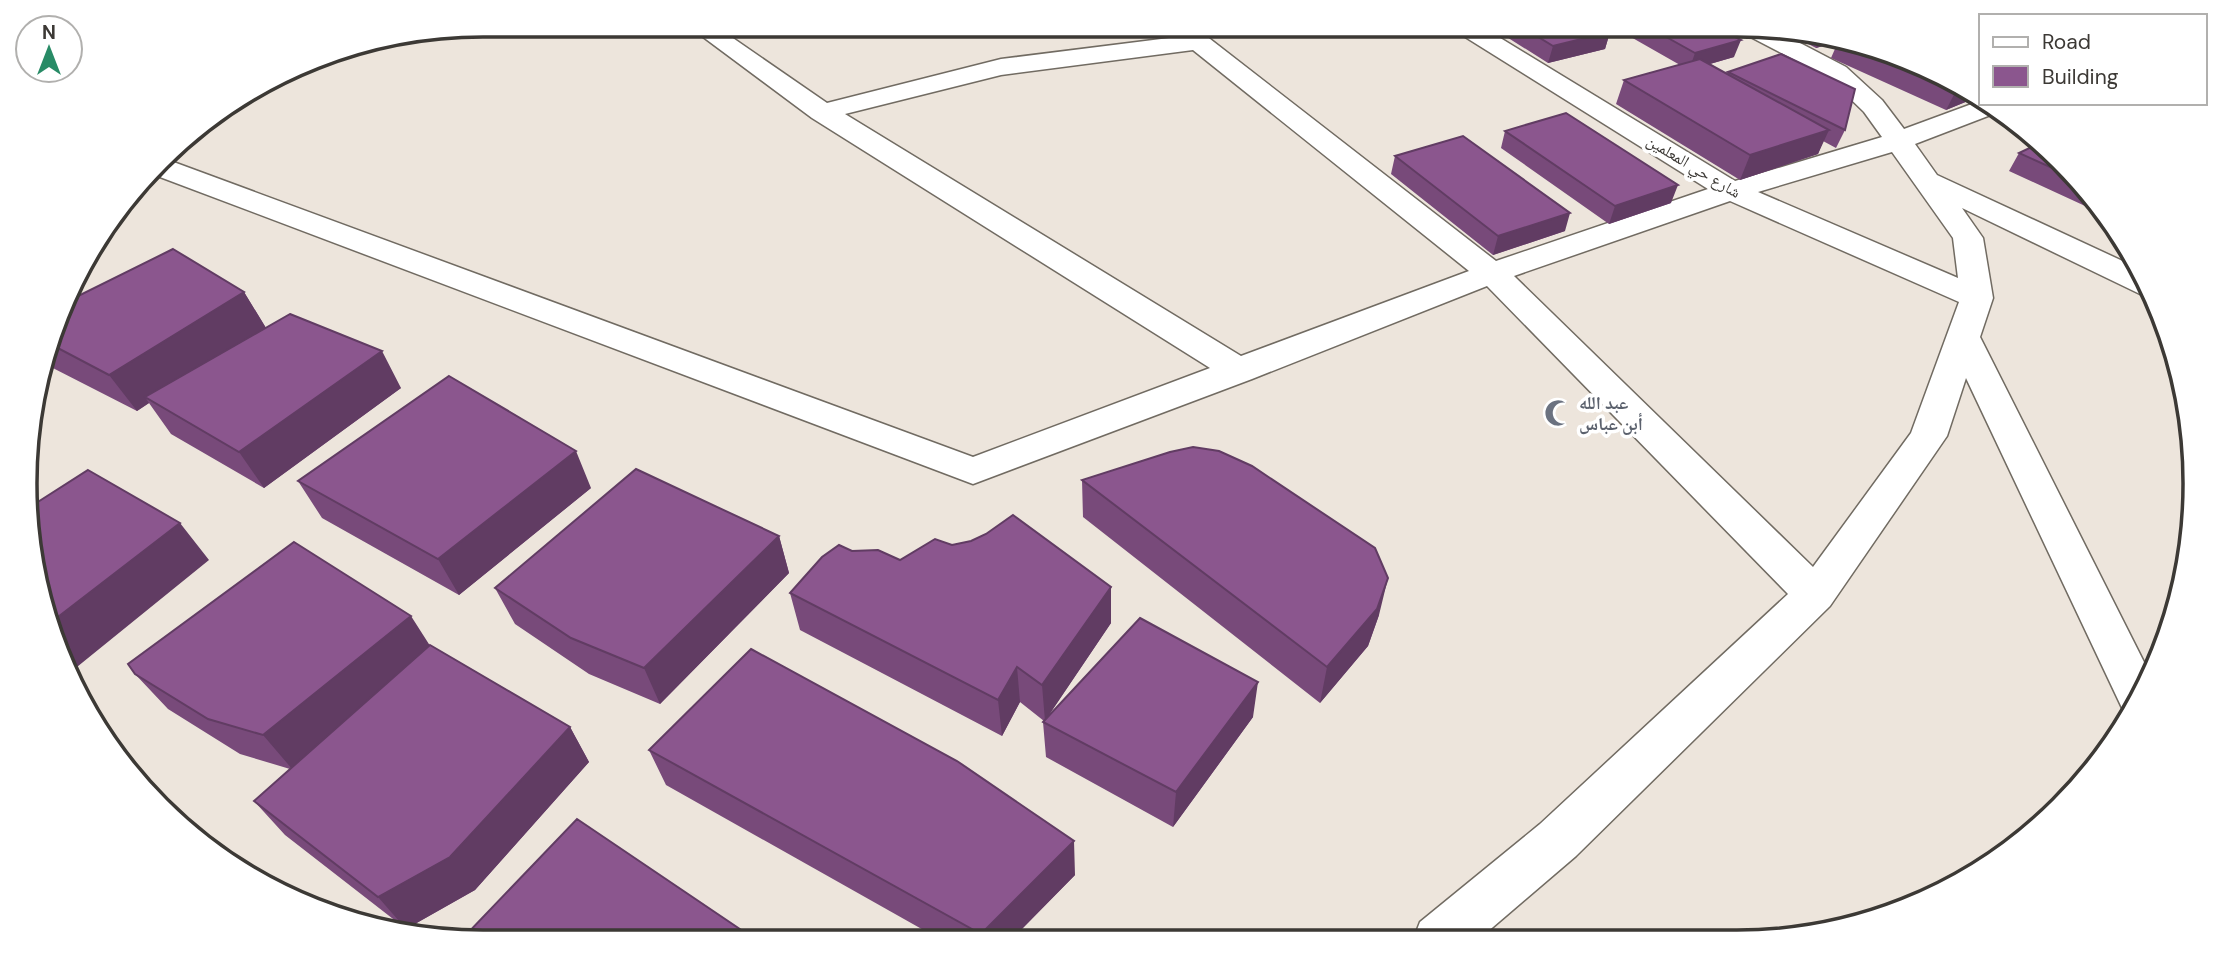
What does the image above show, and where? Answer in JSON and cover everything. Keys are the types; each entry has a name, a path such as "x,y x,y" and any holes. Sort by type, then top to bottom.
{"street":[{"path":"717,37 822,112 1240,371"},
{"path":"822,112 1001,67 1171,37"},
{"path":"1192,37 1492,273 1815,595"},
{"name":"شارع حي المعلمين","path":"1484,37 1731,191 1977,298"},
{"path":"1451,930 1558,840 1815,595 1928,436 1977,298 1968,238 1896,142 1873,106 1837,72 1773,39"},
{"path":"167,169 973,471 1492,273 1731,191 1896,142 1981,110"},
{"path":"1924,180 2133,278"},
{"path":"1963,336 2134,687"}],"building":[{"path":"1538,37 1590,37 1553,46"},
{"path":"1666,37 1735,37 1741,40 1695,53"},
{"path":"1781,54 1855,89 1845,130 1728,72"},
{"path":"1700,59 1829,130 1750,155 1624,80"},
{"path":"1566,113 1678,185 1615,206 1505,131"},
{"path":"1463,136 1570,213 1498,236 1395,156"},
{"path":"2030,148 2052,168 2019,153"},
{"path":"173,249 244,292 109,375 58,348 79,296"},
{"path":"290,314 382,351 239,452 145,397"},
{"path":"449,376 576,451 438,559 298,481"},
{"path":"1193,447 1219,451 1252,466 1375,548 1388,578 1377,609 1327,667 1082,480"},
{"path":"636,469 779,536 644,668 571,638 495,588"},
{"path":"88,470 180,523 57,617 45,571 38,502"},
{"path":"1013,515 1111,587 1042,685 1017,667 998,700 790,593 822,557 839,545 852,551 878,550 900,560 935,539 952,545 971,541"},
{"path":"294,542 411,616 263,735 208,719 135,674 128,664"},
{"path":"1140,618 1258,682 1176,792 1043,722"},
{"path":"430,645 570,727 450,857 378,897 254,801"},
{"path":"751,649 957,761 1074,841 985,930 974,930 649,750"},
{"path":"577,819 741,930 484,930 471,930"}],"place":[{"name":"عبد الله أبن عباس","path":"1558,413"}]}
